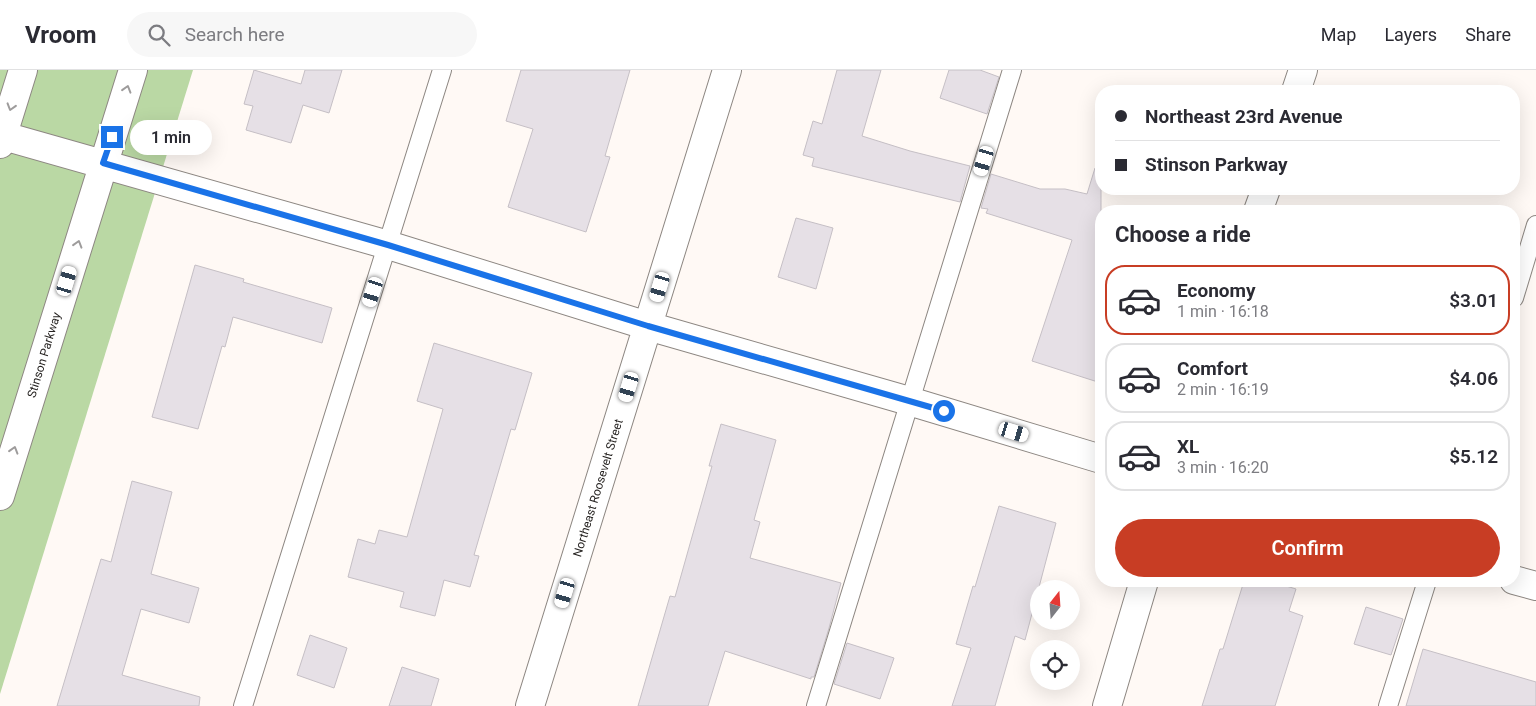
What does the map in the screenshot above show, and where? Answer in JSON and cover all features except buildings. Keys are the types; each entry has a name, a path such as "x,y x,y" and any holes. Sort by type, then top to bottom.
{"street":[{"path":"23,70 1,138 103,163 388,245 648,326 910,401 1095,457"},
{"name":"Stinson Parkway","path":"0,496 133,70"},
{"name":"Northeast Roosevelt Street","path":"530,706 727,70"},
{"path":"1298,85 1303,70"},
{"path":"1520,582 1536,586"},
{"path":"1107,706 1142,587"}],"lane":[{"path":"243,706 442,70"},
{"path":"816,706 1012,70"},
{"path":"1520,278 1536,225"},
{"path":"1388,706 1425,587"}],"green space":[{"path":"0,70 193,70 0,694"}],"route":[{"path":"112,137 103,163 388,245 648,326 944,411"}]}
